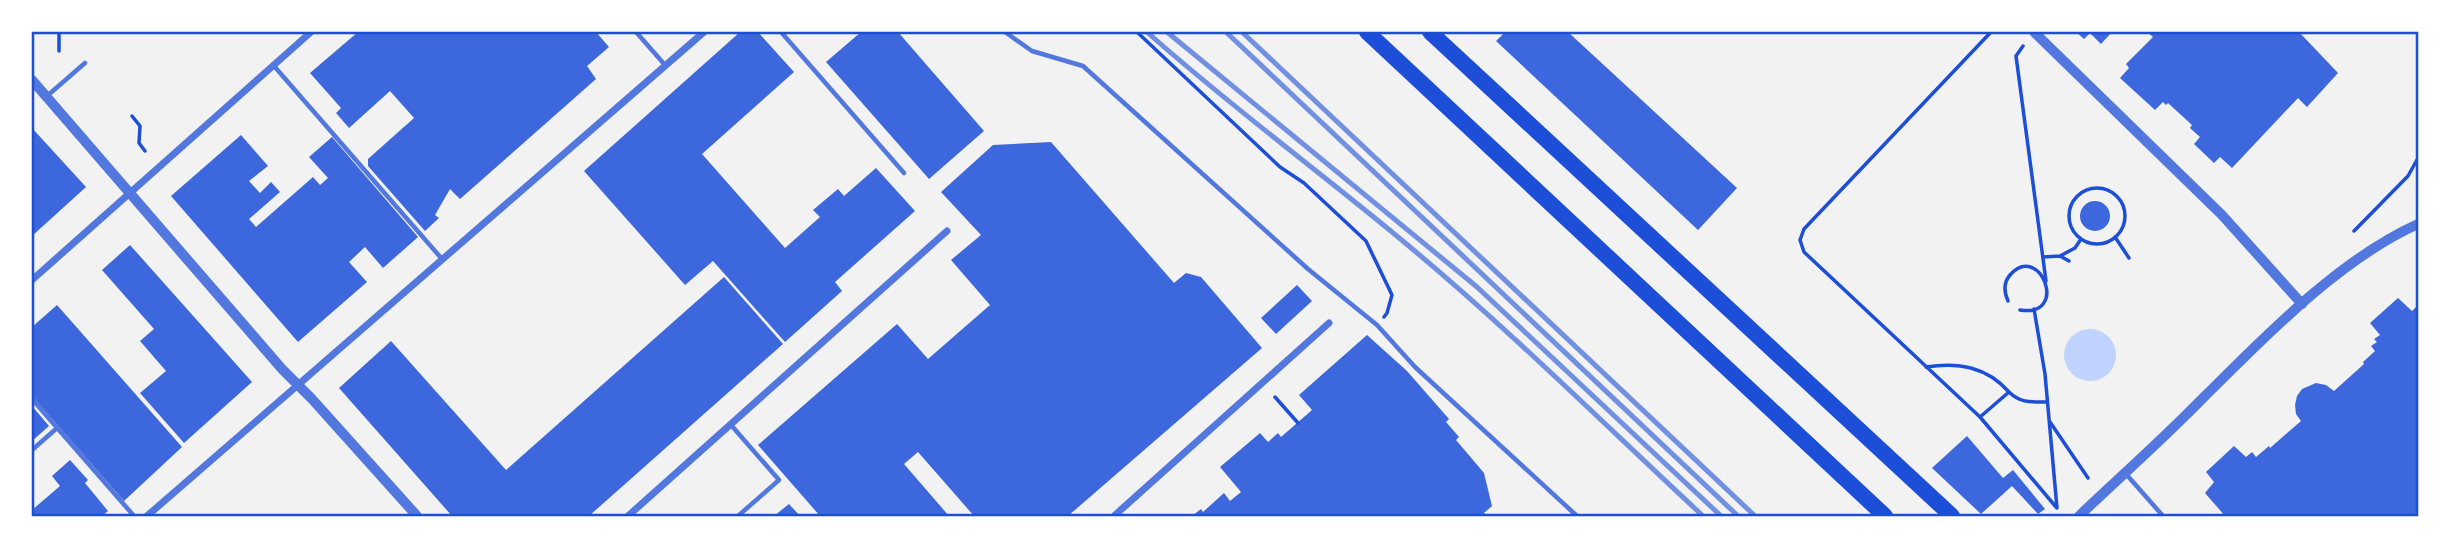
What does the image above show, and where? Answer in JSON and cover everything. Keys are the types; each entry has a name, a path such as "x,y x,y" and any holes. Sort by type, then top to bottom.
{"highway":[{"path":"1367,32 1885,516"},
{"path":"1430,32 1952,516"}],"street":[{"path":"32,280 311,32"},
{"path":"147,516 704,32"},
{"path":"2035,32 2222,215 2302,304"},
{"path":"32,80 282,369 417,516"},
{"path":"2079,516 2302,304 2379,246 2418,224"},
{"path":"628,516 947,231"},
{"path":"1114,516 1329,323"}],"lane":[{"path":"636,32 665,65"},
{"path":"781,32 904,173"},
{"path":"1006,32 1032,51 1083,66 1308,269 1377,324 1415,367 1577,516"},
{"path":"46,97 85,63"},
{"path":"273,65 442,259"},
{"path":"32,399 134,516"},
{"path":"731,424 779,480 738,516"},
{"path":"32,450 57,428"},
{"path":"2126,474 2163,516"}],"path":[{"path":"58,32 59,51"},
{"path":"1137,32 1280,167 1304,183 1366,241 1392,295 1387,313 1377,324"},
{"path":"1990,32 1804,229 1800,240 1804,253 1980,417 2057,508 2045,374 2034,309"},
{"path":"2020,310 2034,309 2045,300 2047,294 2016,56 2023,46"},
{"path":"132,116 140,126 139,143 145,151"},
{"path":"2354,231 2408,176 2418,158"},
{"path":"2100,187 2109,190 2123,203 2124,222 2115,237 2099,244 2081,239 2070,225 2070,206 2082,192 2100,187"},
{"path":"2115,237 2129,258"},
{"path":"2043,257 2060,256 2075,248 2081,239"},
{"path":"2060,256 2069,261"},
{"path":"2008,301 2004,287 2014,271 2032,268 2046,281"},
{"path":"1926,367 1948,364 1970,367 1989,373 2015,398 2024,402 2046,402"},
{"path":"1980,417 2009,392"},
{"path":"1275,397 1298,423"},
{"path":"2048,419 2088,478"}],"water":[{"path":"2090,329 2100,331 2108,337 2114,345 2114,365 2108,373 2100,379 2090,381 2080,379 2072,373 2066,365 2064,355 2066,345 2072,337 2080,331"}],"building":[{"path":"358,32 596,32 609,47 587,66 596,79 460,199 450,189 435,215 439,218 425,231 368,166 368,159 414,118 390,91 349,128 336,113 341,108 310,73"},
{"path":"740,32 758,32 794,72 702,154 785,248 820,217 813,210 838,189 844,196 876,168 915,211 835,282 842,291 785,342 713,261 685,285 584,171"},
{"path":"861,32 898,32 984,131 929,179 826,62"},
{"path":"1505,32 1568,32 1737,188 1698,230 1496,41"},
{"path":"2076,32 2112,32 2101,44 2090,33 2084,39"},
{"path":"2147,32 2299,32 2338,73 2307,107 2298,98 2232,168 2220,157 2214,163 2194,144 2200,137 2190,128 2192,125 2168,103 2166,105 2163,102 2155,110 2120,78 2129,68 2126,64 2153,37"},
{"path":"32,128 86,187 32,236"},
{"path":"241,135 268,166 249,181 260,193 271,182 280,192 249,219 256,227 313,177 320,185 328,178 309,157 332,137 418,237 383,268 365,247 349,262 367,282 298,342 171,196"},
{"path":"1051,142 1174,283 1186,273 1201,277 1262,348 1068,516 974,516 918,452 904,464 949,516 820,516 758,445 897,324 928,359 990,305 951,260 981,235 941,192 993,145"},
{"path":"2095,201 2105,206 2110,216 2105,226 2095,231 2085,226 2080,216 2085,206"},
{"path":"130,245 252,382 184,443 140,393 166,371 140,341 154,329 102,270"},
{"path":"724,277 783,344 589,516 452,516 339,388 391,341 506,470"},
{"path":"1297,285 1312,301 1276,334 1261,318"},
{"path":"2398,298 2412,311 2418,305 2418,516 2225,516 2205,493 2214,482 2206,472 2234,446 2246,457 2252,452 2256,457 2269,446 2270,448 2301,421 2296,414 2295,405 2302,389 2316,383 2326,385 2334,391 2364,364 2375,351 2371,346 2377,342 2374,339 2380,335 2370,323"},
{"path":"57,305 182,447 124,501 32,396 32,327"},
{"path":"1367,335 1407,371 1449,419 1446,422 1459,437 1456,440 1484,473 1492,506 1484,513 1487,516 1192,516 1201,509 1203,512 1224,493 1230,501 1241,492 1220,467 1260,433 1268,442 1278,433 1281,437 1312,410 1299,395"},
{"path":"32,406 49,426 32,441"},
{"path":"1967,436 2003,478 2013,470 2045,509 2038,514 2012,486 1981,514 1932,468"},
{"path":"70,460 88,480 85,483 108,511 102,516 32,516 32,510 60,486 52,476"},
{"path":"789,504 800,516 774,516"}],"railway":[{"path":"1147,32 1448,279 1703,516"},
{"path":"1167,32 1477,287 1721,516"},
{"path":"1226,32 1738,516"},
{"path":"1242,32 1755,516"}]}
